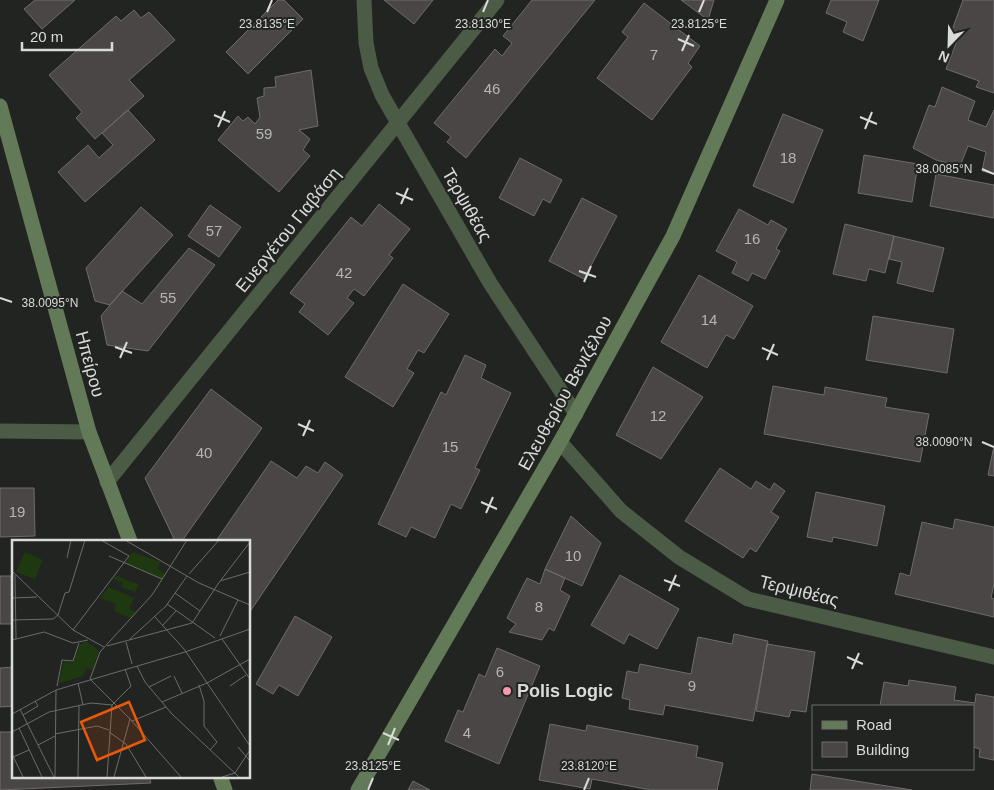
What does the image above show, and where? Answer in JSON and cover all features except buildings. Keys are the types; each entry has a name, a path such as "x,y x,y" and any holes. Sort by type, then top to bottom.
{"street":[{"name":"Τερψιθέας","path":"364,0 366,43 371,68 382,95 490,283 576,414"},
{"name":"Ευεργέτου Γιαβάση","path":"107,482 497,0"},
{"name":"Ελευθερίου Βενιζέλου","path":"358,790 576,414 673,236 777,0"},
{"name":"Ηπείρου","path":"0,106 89,432 130,540"},
{"path":"0,432 89,432"},
{"name":"Τερψιθέας","path":"560,442 621,511 679,557 748,598 994,657"},
{"path":"221,778 225,790"}],"place":[{"name":"Polis Logic","path":"507,691"}]}
